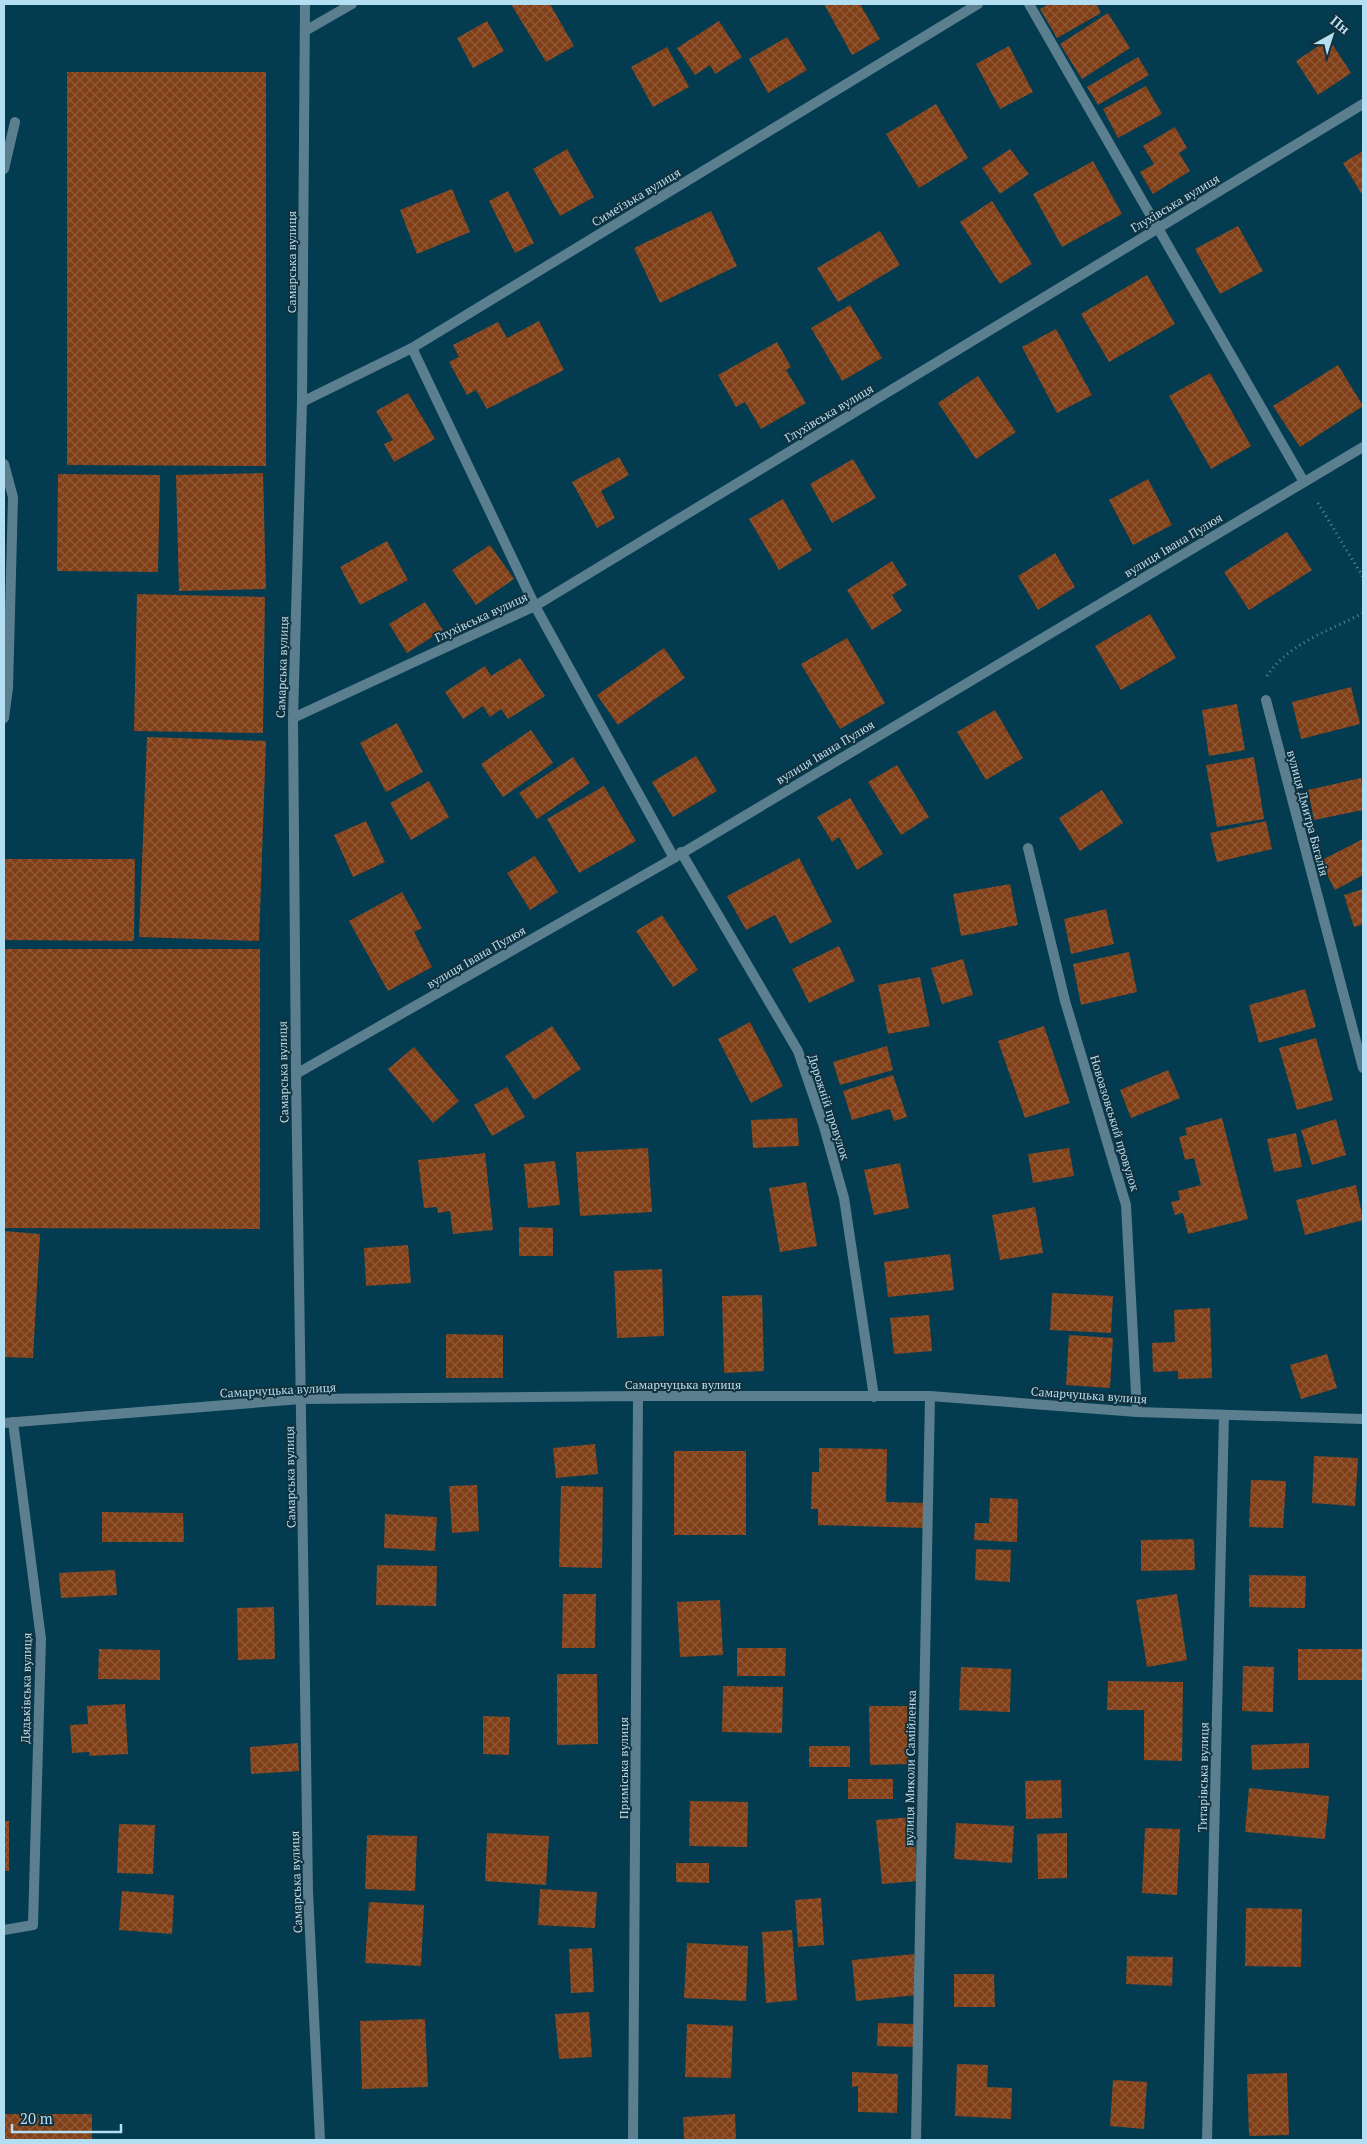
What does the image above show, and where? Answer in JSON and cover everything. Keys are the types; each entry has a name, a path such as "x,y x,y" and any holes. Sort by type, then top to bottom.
{"street":[{"name":"Самарська вулиця","path":"305,4 302,402 293,718 296,1074 308,1892 320,2140"},
{"path":"305,30 352,4"},
{"name":"Симеїзька вулиця","path":"302,402 412,348 978,4"},
{"path":"1029,4 1304,482"},
{"name":"Глухівська вулиця","path":"293,718 535,606 1363,104"},
{"path":"4,169 15,122"},
{"name":"Дорожній провулок","path":"412,348 535,606 677,855 798,1051 824,1127 844,1198 874,1397"},
{"name":"вулиця Івана Пулюя","path":"296,1074 677,855 1363,446"},
{"path":"4,464 13,497 8,688 4,718"},
{"name":"вулиця Дмитра Багалія","path":"1266,700 1363,1068"},
{"name":"Новоазовський провулок","path":"1028,848 1065,1001 1126,1205 1137,1412"},
{"name":"Самарчуцька вулиця","path":"9,1423 301,1399 638,1396 930,1396 1137,1412 1363,1419"},
{"name":"Приміська вулиця","path":"634,2140 638,1396"},
{"name":"вулиця Миколи Самійленка","path":"916,2140 930,1396"},
{"name":"Титарівська вулиця","path":"1207,2140 1224,1415"},
{"name":"Дядьківська вулиця","path":"4,1930 33,1925 41,1639 9,1423"}],"path":[{"path":"1304,482 1363,577"},
{"path":"1266,700 1264,681 1275,663 1294,649 1363,613"}],"building":[{"path":"511,4 550,4 574,46 546,62"},
{"path":"824,4 860,4 880,39 852,55"},
{"path":"1049,4 1096,4 1101,13 1057,38 1040,9"},
{"path":"1108,13 1130,48 1082,79 1060,44"},
{"path":"487,21 504,51 473,68 457,38"},
{"path":"719,21 742,57 715,74 710,65 695,75 677,48"},
{"path":"787,37 807,70 768,93 749,59"},
{"path":"1329,39 1351,73 1318,95 1296,61"},
{"path":"1009,46 1033,92 1000,109 976,64"},
{"path":"667,47 689,87 653,107 631,67"},
{"path":"1138,57 1149,75 1098,105 1087,87"},
{"path":"67,72 266,72 266,466 67,465"},
{"path":"1146,86 1162,114 1118,138 1103,109"},
{"path":"936,104 968,158 919,188 886,134"},
{"path":"1175,127 1187,148 1179,153 1190,171 1153,194 1140,172 1154,164 1143,146"},
{"path":"567,149 594,197 560,216 533,169"},
{"path":"1010,149 1029,174 1000,194 982,168"},
{"path":"1363,151 1363,196 1343,163"},
{"path":"1093,161 1122,214 1062,247 1033,194"},
{"path":"452,189 470,232 417,254 400,210"},
{"path":"508,191 534,243 515,253 489,201"},
{"path":"992,201 1032,264 1000,284 960,222"},
{"path":"711,211 737,266 660,303 634,248"},
{"path":"1238,226 1263,271 1220,294 1195,249"},
{"path":"880,231 900,265 838,302 817,268"},
{"path":"1147,275 1175,324 1109,362 1081,314"},
{"path":"850,305 882,358 842,381 811,328"},
{"path":"539,321 564,370 487,409 476,390 467,395 449,362 459,357 453,345 498,322 507,338"},
{"path":"1056,329 1092,395 1057,413 1022,347"},
{"path":"777,342 791,367 786,370 806,403 761,429 745,402 736,407 718,375"},
{"path":"1338,365 1363,406 1300,447 1273,406"},
{"path":"1210,373 1251,446 1211,469 1169,396"},
{"path":"978,376 1016,432 976,459 938,403"},
{"path":"408,393 435,439 394,462 384,444 393,440 376,411"},
{"path":"619,457 629,475 601,491 615,518 597,528 572,482"},
{"path":"853,459 876,498 832,523 810,484"},
{"path":"263,473 266,589 179,591 176,475"},
{"path":"58,474 160,475 158,572 57,571"},
{"path":"1148,479 1172,525 1133,545 1109,500"},
{"path":"783,499 812,550 779,570 749,519"},
{"path":"1287,532 1312,570 1249,610 1224,572"},
{"path":"387,541 408,580 360,605 340,567"},
{"path":"490,545 514,579 476,605 452,570"},
{"path":"1055,553 1075,587 1038,610 1018,576"},
{"path":"892,561 907,585 892,595 902,611 872,630 847,590"},
{"path":"137,594 265,597 263,733 134,731"},
{"path":"425,602 443,630 407,653 389,624"},
{"path":"1150,614 1176,658 1121,690 1095,646"},
{"path":"847,638 885,703 840,729 801,664"},
{"path":"664,648 685,678 618,725 597,695"},
{"path":"520,658 545,696 508,719 501,709 490,717 483,706 463,719 445,692 485,666 491,676"},
{"path":"1351,687 1360,724 1301,739 1292,702"},
{"path":"1237,704 1245,750 1209,756 1202,710"},
{"path":"995,710 1023,758 986,780 957,732"},
{"path":"397,723 423,772 386,792 360,743"},
{"path":"531,730 553,763 503,797 481,764"},
{"path":"147,737 266,741 259,941 139,937"},
{"path":"696,756 717,791 673,817 652,782"},
{"path":"573,757 590,783 537,819 519,793"},
{"path":"1254,757 1264,819 1217,827 1206,765"},
{"path":"897,765 929,817 901,835 868,782"},
{"path":"1361,778 1363,810 1314,820 1308,790"},
{"path":"429,781 449,817 411,840 390,803"},
{"path":"604,786 636,841 579,873 547,819"},
{"path":"1102,790 1123,823 1080,851 1059,818"},
{"path":"850,798 883,854 857,870 839,837 832,842 817,817"},
{"path":"366,821 385,862 353,877 334,835"},
{"path":"1266,821 1272,849 1217,862 1210,833"},
{"path":"1363,839 1363,875 1335,890 1320,861"},
{"path":"535,856 558,892 530,910 507,873"},
{"path":"799,858 832,922 790,944 775,915 746,930 727,896"},
{"path":"4,859 135,859 134,941 4,940"},
{"path":"1010,884 1018,925 961,936 953,894"},
{"path":"1363,889 1363,924 1354,927 1344,895"},
{"path":"402,892 422,928 414,932 432,967 388,991 349,921"},
{"path":"1106,909 1114,944 1071,954 1064,919"},
{"path":"662,915 698,970 673,987 636,931"},
{"path":"839,946 855,981 809,1003 792,969"},
{"path":"4,949 260,949 260,1229 4,1228"},
{"path":"1129,952 1137,992 1081,1005 1073,964"},
{"path":"963,959 973,995 942,1004 931,968"},
{"path":"920,977 930,1026 888,1034 878,985"},
{"path":"1305,989 1316,1027 1259,1043 1249,1005"},
{"path":"750,1022 783,1086 751,1103 718,1039"},
{"path":"552,1026 581,1069 534,1100 505,1056"},
{"path":"1044,1026 1070,1103 1025,1118 998,1041"},
{"path":"1316,1038 1333,1100 1297,1110 1279,1048"},
{"path":"887,1046 893,1070 840,1085 833,1062"},
{"path":"414,1047 459,1101 433,1123 388,1069"},
{"path":"1168,1070 1180,1098 1131,1118 1120,1090"},
{"path":"893,1075 907,1117 894,1121 890,1109 852,1120 843,1091"},
{"path":"507,1087 525,1117 492,1136 474,1105"},
{"path":"797,1118 799,1146 753,1148 751,1120"},
{"path":"1222,1118 1248,1219 1188,1234 1183,1213 1175,1215 1171,1202 1180,1200 1178,1191 1201,1185 1194,1158 1185,1160 1179,1137 1187,1135 1185,1128"},
{"path":"1336,1119 1346,1155 1312,1165 1301,1130"},
{"path":"1296,1133 1302,1167 1274,1172 1267,1139"},
{"path":"648,1148 652,1212 580,1216 576,1152"},
{"path":"1069,1148 1074,1176 1033,1183 1028,1154"},
{"path":"485,1153 493,1230 453,1234 450,1211 438,1213 437,1207 424,1208 418,1160"},
{"path":"555,1161 560,1205 528,1208 524,1164"},
{"path":"900,1163 909,1208 874,1215 864,1170"},
{"path":"806,1182 817,1246 780,1252 769,1188"},
{"path":"1356,1185 1363,1220 1305,1235 1296,1200"},
{"path":"1035,1207 1043,1253 1000,1260 992,1215"},
{"path":"519,1227 553,1228 553,1256 519,1256"},
{"path":"4,1231 40,1234 33,1358 4,1357"},
{"path":"408,1245 411,1283 366,1286 364,1248"},
{"path":"950,1254 954,1290 888,1297 884,1262"},
{"path":"662,1269 664,1336 617,1338 614,1271"},
{"path":"1052,1293 1113,1296 1111,1333 1050,1330"},
{"path":"762,1295 764,1371 724,1373 722,1296"},
{"path":"1210,1308 1212,1378 1178,1379 1178,1371 1153,1372 1152,1343 1175,1342 1174,1310"},
{"path":"929,1315 932,1351 894,1354 890,1318"},
{"path":"446,1334 503,1335 503,1378 446,1378"},
{"path":"1069,1335 1113,1338 1110,1388 1066,1385"},
{"path":"1327,1354 1337,1388 1301,1399 1290,1365"},
{"path":"595,1444 598,1474 556,1478 553,1448"},
{"path":"819,1448 887,1449 886,1502 928,1503 927,1528 818,1525 818,1509 811,1509 812,1472 819,1472"},
{"path":"674,1451 746,1451 746,1535 674,1535"},
{"path":"1314,1456 1358,1458 1355,1506 1312,1503"},
{"path":"1251,1480 1286,1481 1283,1528 1249,1527"},
{"path":"477,1485 479,1531 452,1533 449,1486"},
{"path":"561,1486 603,1487 602,1568 559,1567"},
{"path":"990,1498 1018,1499 1017,1542 974,1540 975,1523 989,1523"},
{"path":"102,1512 183,1513 184,1542 102,1542"},
{"path":"385,1514 437,1517 435,1551 384,1548"},
{"path":"1194,1539 1195,1570 1141,1571 1141,1540"},
{"path":"976,1549 1011,1550 1010,1582 975,1580"},
{"path":"377,1565 437,1566 436,1606 376,1605"},
{"path":"115,1570 117,1595 61,1598 59,1573"},
{"path":"1249,1575 1306,1576 1305,1608 1249,1607"},
{"path":"563,1594 596,1594 595,1648 562,1648"},
{"path":"1177,1594 1187,1660 1147,1667 1136,1600"},
{"path":"720,1600 723,1655 680,1657 677,1602"},
{"path":"274,1607 275,1659 238,1660 237,1608"},
{"path":"737,1648 786,1648 785,1676 737,1676"},
{"path":"99,1649 160,1650 160,1680 98,1679"},
{"path":"1298,1649 1363,1649 1363,1680 1298,1680"},
{"path":"1243,1666 1274,1667 1273,1712 1242,1711"},
{"path":"961,1667 1011,1669 1010,1712 959,1710"},
{"path":"557,1674 597,1674 598,1744 557,1745"},
{"path":"1108,1681 1183,1682 1182,1761 1144,1760 1144,1710 1107,1710"},
{"path":"723,1686 783,1687 782,1733 722,1732"},
{"path":"125,1704 128,1754 89,1756 89,1752 72,1753 70,1725 88,1724 87,1706"},
{"path":"869,1706 907,1706 909,1764 870,1765"},
{"path":"483,1716 510,1717 509,1755 483,1754"},
{"path":"298,1743 299,1771 251,1774 250,1747"},
{"path":"1309,1743 1309,1768 1252,1770 1251,1745"},
{"path":"809,1746 850,1746 850,1767 809,1767"},
{"path":"848,1779 893,1779 893,1799 848,1799"},
{"path":"1061,1780 1062,1818 1026,1819 1025,1781"},
{"path":"1249,1788 1329,1796 1325,1839 1245,1832"},
{"path":"690,1801 748,1802 747,1847 689,1846"},
{"path":"913,1817 918,1881 882,1884 876,1820"},
{"path":"4,1821 9,1821 9,1871 4,1871"},
{"path":"956,1823 1014,1826 1012,1863 954,1859"},
{"path":"119,1824 155,1825 153,1874 117,1873"},
{"path":"1145,1828 1180,1829 1177,1895 1142,1893"},
{"path":"487,1833 549,1836 546,1885 485,1881"},
{"path":"1067,1833 1067,1878 1038,1879 1037,1834"},
{"path":"367,1835 417,1836 415,1891 365,1889"},
{"path":"676,1863 709,1863 709,1883 676,1882"},
{"path":"540,1889 597,1892 595,1928 538,1925"},
{"path":"122,1891 174,1895 172,1934 119,1930"},
{"path":"821,1898 824,1945 798,1947 795,1900"},
{"path":"369,1902 424,1905 421,1966 365,1963"},
{"path":"1246,1908 1302,1909 1301,1967 1245,1966"},
{"path":"792,1930 797,2000 766,2003 762,1932"},
{"path":"687,1943 748,1946 746,2001 684,1998"},
{"path":"592,1948 594,1992 571,1993 569,1949"},
{"path":"914,1954 918,1995 856,2001 852,1960"},
{"path":"1127,1956 1173,1957 1172,1986 1126,1984"},
{"path":"954,1974 994,1974 995,2007 954,2007"},
{"path":"589,2012 592,2057 559,2059 555,2014"},
{"path":"425,2019 428,2087 362,2089 360,2021"},
{"path":"878,2023 913,2024 913,2047 877,2046"},
{"path":"687,2024 733,2026 731,2078 685,2077"},
{"path":"957,2064 988,2065 987,2087 1012,2088 1011,2119 955,2116"},
{"path":"852,2072 898,2074 897,2113 858,2112 858,2086 852,2087"},
{"path":"1287,2073 1289,2135 1249,2136 1247,2074"},
{"path":"1113,2080 1147,2082 1144,2129 1110,2126"},
{"path":"4,2114 92,2114 92,2140 4,2140"},
{"path":"735,2114 736,2140 684,2140 683,2117"}]}
